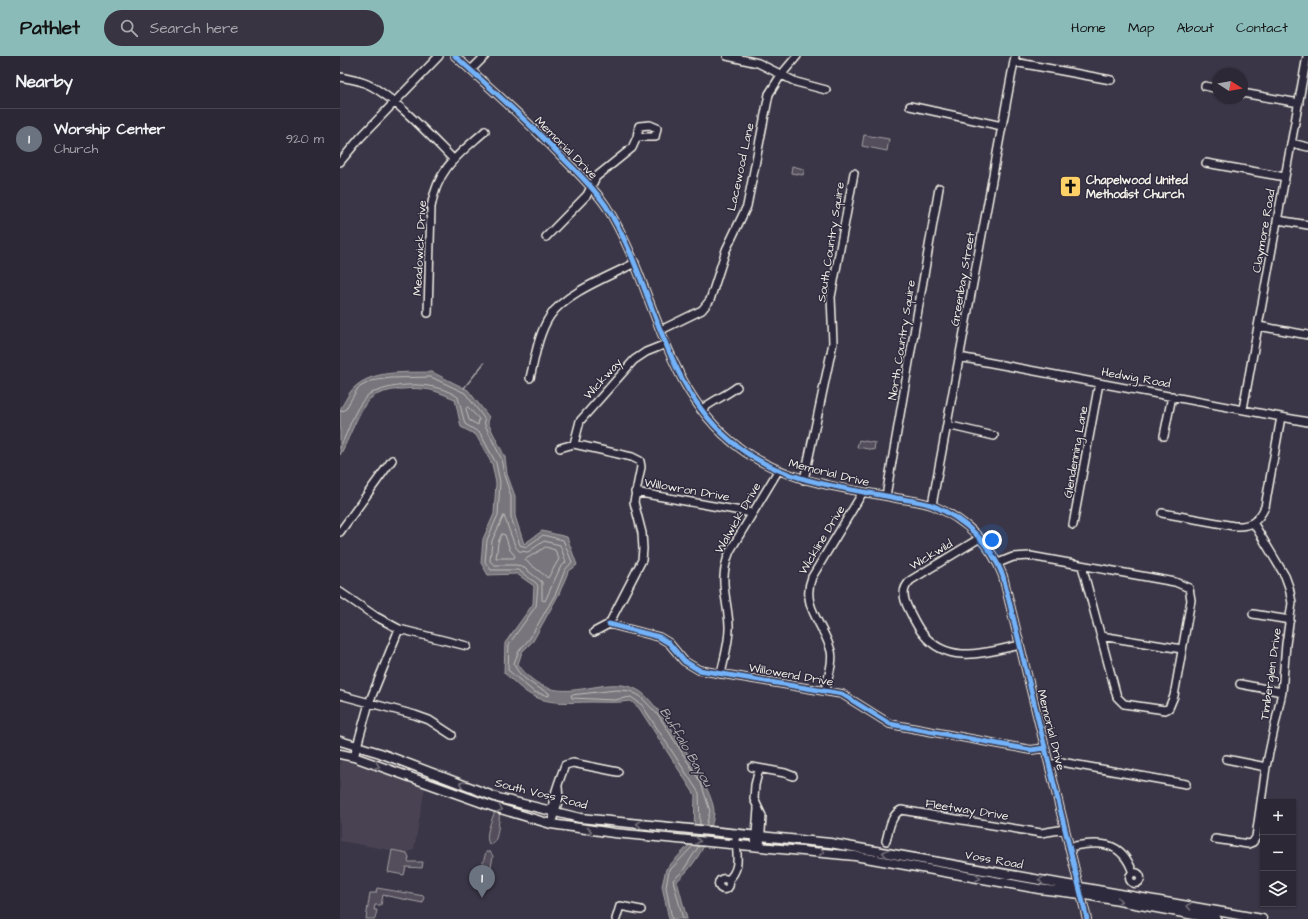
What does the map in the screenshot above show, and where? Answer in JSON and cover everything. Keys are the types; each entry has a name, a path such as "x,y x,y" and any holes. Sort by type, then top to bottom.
{"main road":[{"name":"South Voss Road","path":"340,741 358,746 498,798 553,812 580,818 720,832"},
{"name":"South Voss Road","path":"340,754 354,757 498,809 550,824 581,830 719,844"},
{"path":"430,785 434,774"},
{"path":"621,822 626,834"},
{"name":"Voss Road","path":"720,832 806,841 912,857 1080,890 1216,919"},
{"path":"804,850 806,841"},
{"name":"Voss Road","path":"719,844 804,850 855,856 1039,889 1080,890 1257,918"},
{"path":"910,866 912,857"},
{"path":"964,876 965,867"}],"street":[{"path":"340,162 360,138 439,56"},
{"name":"Memorial Drive","path":"455,56 543,138 591,186 605,205 635,263 666,344 686,387 700,410 722,434 738,447 778,471 804,480 932,505 958,518 980,538 998,563 1003,576 1087,919"},
{"path":"471,70 485,56"},
{"path":"727,56 758,63 796,82 826,90"},
{"name":"Lacewood Lane","path":"661,330 702,310 710,300 726,250 746,206 769,94 781,75 797,56"},
{"name":"Claymore Road","path":"1243,409 1306,70 1307,56"},
{"path":"1014,59 1111,80"},
{"name":"Greenbay Street","path":"932,505 1014,59"},
{"path":"340,77 369,84 394,103 454,160"},
{"path":"1205,86 1212,88"},
{"path":"1248,94 1299,103"},
{"path":"910,106 1002,126"},
{"name":"Meadowick Drive","path":"428,313 431,207 434,192 441,175 454,160 485,131"},
{"path":"546,237 587,195 596,177 632,148 637,137"},
{"path":"1292,144 1308,146"},
{"path":"1206,163 1285,177"},
{"name":"South Country Squire","path":"804,480 833,343 832,298 854,173"},
{"name":"North Country Squire","path":"886,496 940,188"},
{"path":"1278,220 1308,225"},
{"path":"530,378 543,328 557,307 568,298 635,263"},
{"path":"1258,326 1308,335"},
{"name":"Wickway","path":"574,444 580,421 634,360 646,352 666,344"},
{"name":"Hedwig Road","path":"960,357 1308,422"},
{"name":"Glendenning Lane","path":"1073,525 1099,383"},
{"path":"700,410 714,400 727,395 738,387"},
{"path":"1164,436 1172,396"},
{"path":"1162,513 1234,526 1244,527 1254,524 1265,507 1281,417"},
{"path":"947,425 994,436"},
{"name":"Willowron Drive","path":"560,448 574,444 632,457 640,461 641,467 635,492 752,513"},
{"path":"340,532 392,460"},
{"name":"Walwick Drive","path":"721,674 730,626 723,580 725,565 730,551 778,471"},
{"path":"594,632 608,624 642,560 642,533 634,502 635,492"},
{"name":"Wickline Drive","path":"825,691 831,653 809,604 807,590 812,577 863,492"},
{"name":"Timberglen Drive","path":"1215,839 1248,844 1253,842 1256,837 1266,767 1282,692 1292,603 1285,576 1254,524"},
{"name":"Wickwild","path":"980,538 911,580 904,590 905,601 921,632 934,645 946,650 970,656 1020,644"},
{"path":"998,563 1005,559 1022,555 1175,582 1189,588 1191,600 1172,702 1169,708 1160,711 1124,704 1117,697 1082,566"},
{"path":"340,592 375,616 399,629 467,646"},
{"path":"1252,614 1290,620"},
{"name":"Willowend Drive","path":"608,624 659,637 669,643 684,661 699,670 842,694 854,700 890,724 1031,750 1045,748"},
{"path":"354,757 369,703 399,629"},
{"path":"1101,636 1182,649"},
{"path":"1240,684 1282,692"},
{"path":"340,695 429,720 452,734"},
{"path":"1226,759 1266,767"},
{"path":"1050,765 1061,762 1186,784"},
{"path":"550,824 553,812 552,806 554,795 565,764 573,763 605,768 618,772"},
{"path":"758,846 758,809 754,799 756,768 785,773 793,776"},
{"name":"Fleetway Drive","path":"886,842 895,814 901,810 1041,833 1065,829"},
{"path":"728,880 733,875 737,866 738,858 735,845 736,833"},
{"path":"1069,847 1097,843 1113,847 1126,858 1133,873"},
{"path":"616,919 620,906 642,910"}],"shaded area":[{"path":"864,135 889,139 887,151 862,146"},
{"path":"792,166 804,169 803,175 791,173"},
{"path":"859,440 875,443 874,450 857,447"},
{"path":"340,759 425,787 414,849 407,853 340,841"},
{"path":"495,811 500,813 497,833 493,844 489,844 487,836"},
{"path":"392,850 407,853 409,857 408,862 423,862 422,868 406,867 404,875 388,872"},
{"path":"486,852 490,852 493,856 491,867 487,870 482,866"},
{"path":"377,888 424,896 423,903 383,895 381,905 375,905 374,910 377,910 375,919 366,919 370,893 376,893"}],"water":[{"path":"432,372 468,390 489,417 488,423 505,457 507,474 515,496 515,516 524,544 542,531 567,537 577,565 568,572 559,594 533,641 522,652 518,664 533,680 548,688 564,690 612,685 627,686 641,692 673,730 697,769 706,787 712,802 714,813 710,832 696,859 684,875 677,881 687,919 669,919 662,886 666,869 688,846 694,835 695,795 639,708 631,701 547,701 529,694 504,673 505,643 533,604 534,586 517,574 488,575 481,563 483,539 494,514 496,483 492,464 476,435 461,427 455,399 431,390 417,389 391,390 377,395 367,402 358,416 340,455 340,410 353,389 372,377 384,374"}],"waterway":[{"path":"464,388 484,363"}],"cycle path":[{"path":"455,56 537,132 586,181 601,199 623,236 661,333 675,365 691,395 712,422 737,446 754,458 791,475 830,486 929,504 957,518 984,543 998,564 1003,576 1087,919"},
{"path":"609,624 659,637 669,643 684,661 699,670 842,694 890,724 1031,750 1045,748"}],"place":[{"name":"Chapelwood United Methodist Church","path":"1070,187"},
{"name":"Worship Center","path":"482,898"}],"water label":[{"name":"Buffalo Bayou","path":"686,747"}]}
